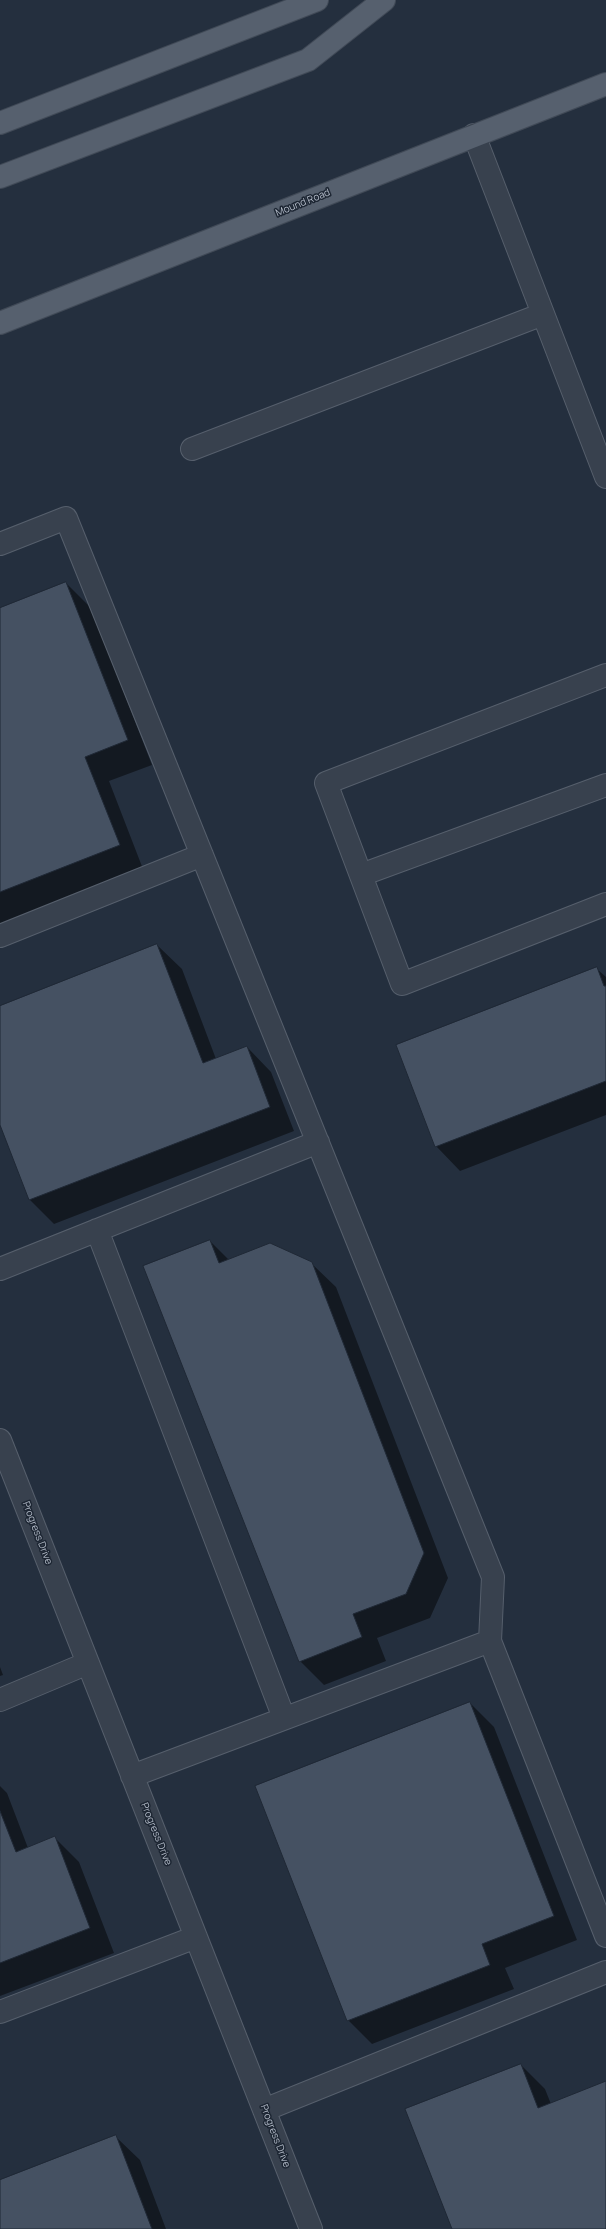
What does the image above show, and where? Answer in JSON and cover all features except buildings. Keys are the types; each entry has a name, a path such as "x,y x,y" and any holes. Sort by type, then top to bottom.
{"main road":[{"path":"0,123 317,0"},
{"path":"0,177 308,60 384,0"},
{"name":"Mound Road","path":"0,323 606,84"}],"street":[{"path":"474,135 606,477"},
{"path":"192,449 543,314"},
{"path":"0,544 66,518 493,1577 490,1641 606,1936"},
{"path":"606,675 326,783 402,984 606,904"},
{"path":"361,875 606,785"},
{"path":"0,936 202,855"},
{"path":"0,1269 318,1142"},
{"path":"97,1230 284,1718"},
{"name":"Progress Drive","path":"0,1440 311,2229"},
{"path":"132,1776 490,1641"},
{"path":"0,1700 88,1663"},
{"path":"0,2012 196,1937"},
{"path":"264,2110 606,1972"}]}
